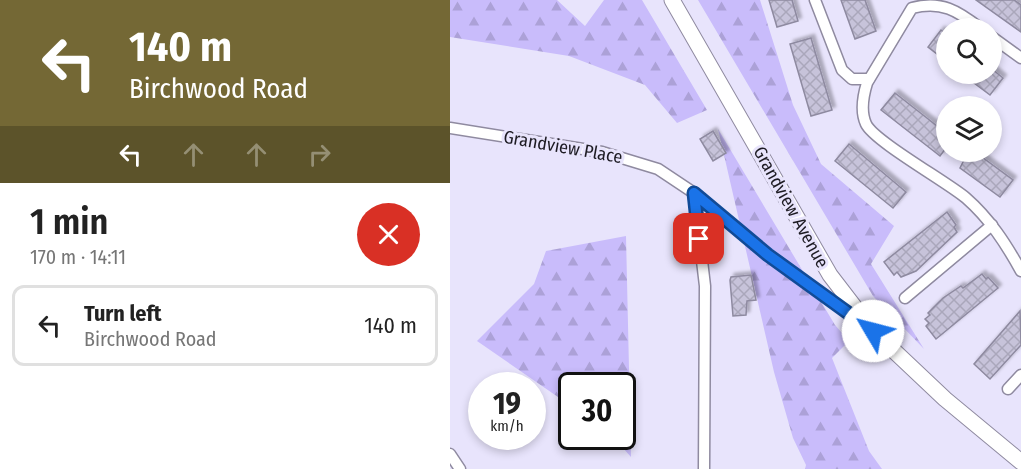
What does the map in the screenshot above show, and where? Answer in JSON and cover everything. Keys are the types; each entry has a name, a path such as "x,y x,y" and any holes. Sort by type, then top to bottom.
{"main road":[{"name":"Grandview Avenue","path":"672,0 830,275 873,331 945,399 1021,462"}],"street":[{"path":"815,0 842,70 852,79 869,79"},
{"path":"966,18 943,2 929,1 912,8 869,79 863,94 867,125 873,133 965,197 992,225 1021,272"},
{"path":"1002,44 1021,58"},
{"name":"Grandview Place","path":"450,128 623,157 658,169 694,193 768,255 873,331"},
{"path":"694,193 705,286 704,469"},
{"path":"905,298 992,225"},
{"path":"1008,389 1021,375"},
{"path":"450,454 460,469"}],"green space":[{"path":"450,0 557,0 585,26 604,0 642,0 707,110 677,123 645,85 569,56 450,37"},
{"path":"698,0 760,0 793,105 821,164 894,226 871,264 924,349 873,296"},
{"path":"718,129 835,325 849,341 832,358 869,451 882,469 805,469 806,465 793,438 774,372"},
{"path":"626,236 629,372 558,372 558,397 546,389 546,372 522,372 477,341 534,284 546,251"}],"building":[{"path":"769,0 792,0 798,21 777,27"},
{"path":"841,0 865,0 876,31 855,39"},
{"path":"976,0 1014,0 1021,5 1021,32"},
{"path":"936,37 936,53 928,47"},
{"path":"811,38 832,110 811,116 790,44"},
{"path":"975,84 998,84 990,95"},
{"path":"895,93 936,125 936,153 881,110"},
{"path":"713,131 726,153 713,161 700,139"},
{"path":"849,144 906,192 893,208 835,161"},
{"path":"963,162 989,162 1013,180 1000,197 960,168"},
{"path":"947,212 956,225 954,227 957,232 916,271 901,277 897,272 894,275 884,262"},
{"path":"982,274 998,288 936,339 926,326 929,323 925,319 930,315 928,313 943,298 961,286 963,288"},
{"path":"751,275 756,300 747,301 746,315 733,316 731,277"},
{"path":"1020,311 1021,345 990,379 974,364"}],"route":[{"path":"699,239 694,193 768,255 873,331"}]}
